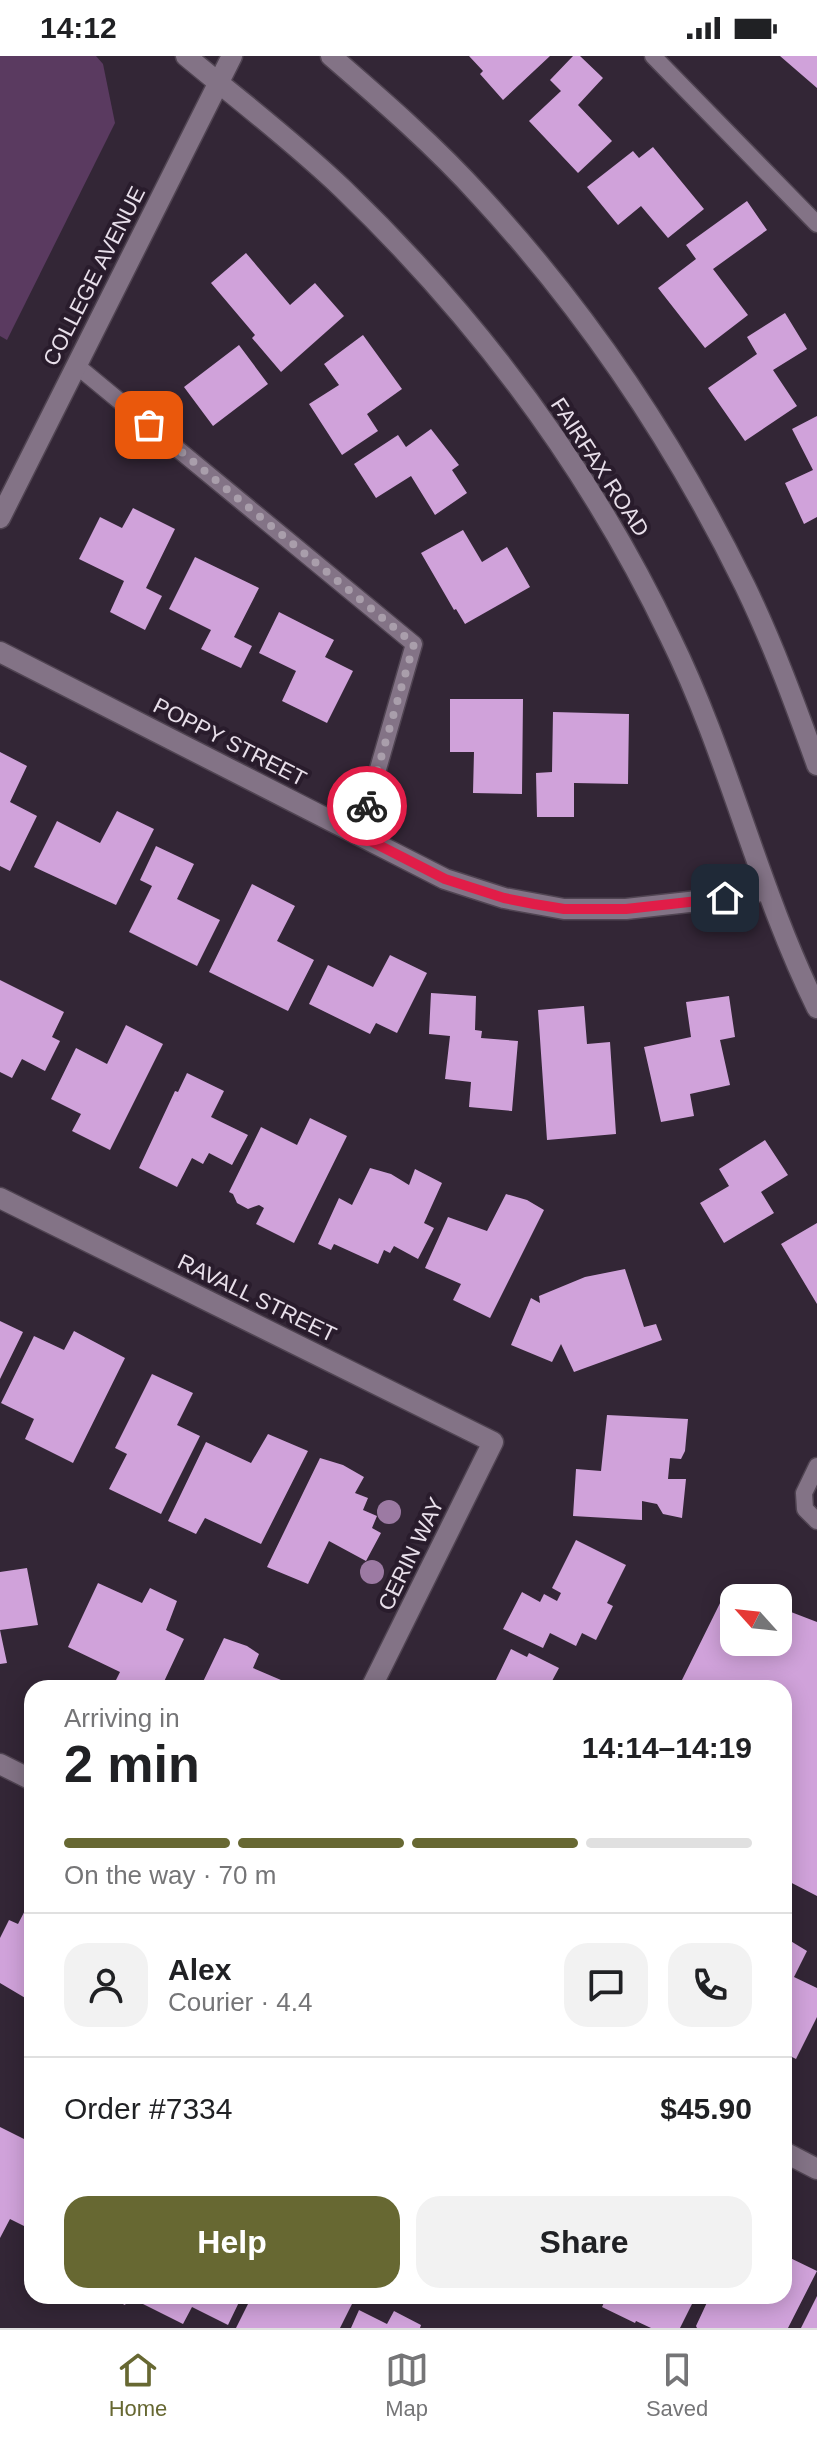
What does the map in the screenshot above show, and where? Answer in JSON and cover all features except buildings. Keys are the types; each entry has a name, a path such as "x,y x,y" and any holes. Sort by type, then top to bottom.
{"street":[{"name":"FAIRFAX ROAD","path":"186,56 262,117 342,188 417,264 487,345 550,430 622,543 671,637 714,735 767,890 817,1008"},
{"name":"COLLEGE AVENUE","path":"0,518 232,56"},
{"path":"331,56 401,117 480,196 553,280 619,370 694,487 745,586 790,689 817,765"},
{"name":"POPPY STREET","path":"0,652 445,879 504,898 564,909 626,909 767,890"},
{"name":"RAVALL STREET","path":"0,1198 493,1442"},
{"name":"CERIN WAY","path":"375,1680 493,1442"},
{"path":"0,1764 24,1776"},
{"path":"792,2156 817,2169"}],"lane":[{"path":"653,56 817,224"},
{"path":"77,366 414,644 359,835"},
{"path":"817,1466 804,1493 805,1509 817,1521"}],"shaded area":[{"path":"0,56 96,56 103,64 115,123 7,340 0,336"}],"way so far":[{"path":"149,425 414,644 367,806"}],"route":[{"path":"367,806 359,835 445,879 504,898 564,909 626,909 725,898"}]}
